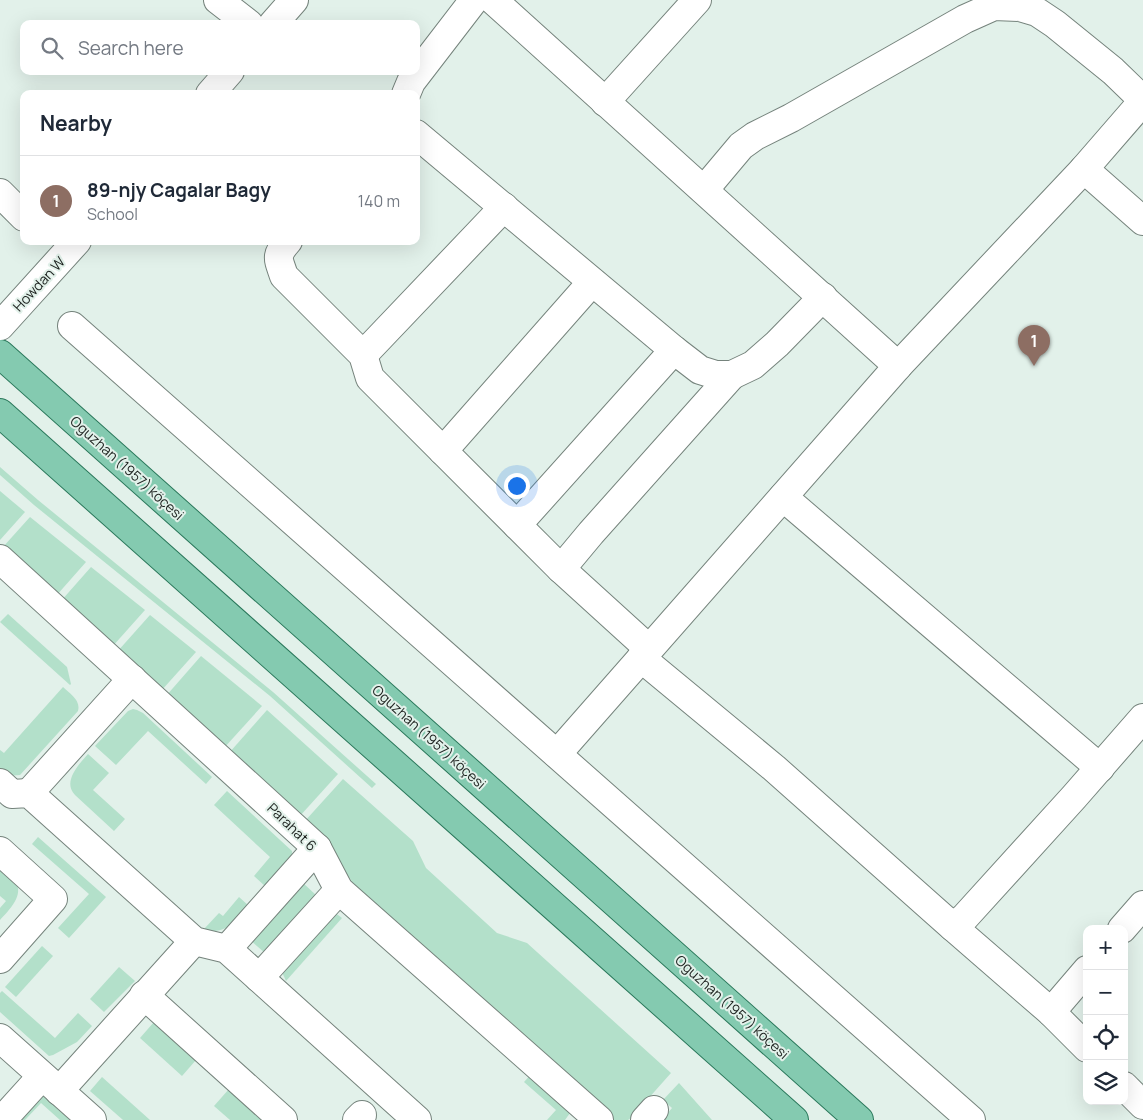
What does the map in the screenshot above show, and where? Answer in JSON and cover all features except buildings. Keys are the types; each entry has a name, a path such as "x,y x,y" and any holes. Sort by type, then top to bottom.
{"main road":[{"name":"Oguzhan (1957) köçesi","path":"0,354 859,1120"},
{"path":"0,413 794,1120"}],"street":[{"path":"218,0 244,20"},
{"path":"276,20 294,0"},
{"path":"420,71 474,0"},
{"path":"493,0 898,366"},
{"path":"605,102 698,0"},
{"path":"557,754 898,366 1084,169 1143,101 1113,71 1037,12 1020,6 994,6 965,19 791,118 755,136 741,146 704,190"},
{"path":"213,90 227,75"},
{"path":"408,90 417,75"},
{"path":"420,137 700,370 716,375 732,375"},
{"path":"1084,169 1143,221"},
{"path":"0,193 20,212"},
{"path":"363,355 504,207"},
{"path":"279,245 278,259 284,276 363,355 370,378 645,654 1051,1012 1083,1044"},
{"name":"Howdan W","path":"0,326 63,246"},
{"path":"443,450 592,282"},
{"path":"561,570 591,533 732,375 754,364 778,344 823,297"},
{"path":"72,326 971,1120"},
{"path":"517,525 674,350"},
{"path":"784,497 1100,768"},
{"name":"Parahat 6","path":"0,559 317,848 339,890 590,1117"},
{"path":"132,679 10,794 194,941 227,949 417,1120"},
{"path":"953,927 965,917 1143,718"},
{"path":"227,949 317,848"},
{"path":"0,851 53,899 0,959"},
{"path":"259,978 339,890"},
{"path":"1126,925 1143,905"},
{"path":"2,1120 51,1083 144,995 194,941"},
{"path":"1051,1012 1083,975"},
{"path":"144,995 283,1120"},
{"path":"0,1038 92,1120"},
{"path":"1128,1090 1143,1105"}],"green space":[{"path":"0,467 273,692 376,784 372,788 270,696 34,505 0,475"},
{"path":"0,491 25,512 0,540"},
{"path":"30,517 86,562 56,596 3,547"},
{"path":"91,567 145,610 112,647 61,601"},
{"path":"8,614 67,667 70,685 0,622"},
{"path":"150,615 196,652 161,691 117,652"},
{"path":"201,656 262,706 224,748 166,696"},
{"path":"63,687 76,700 79,707 78,711 20,775 7,776 0,770 0,750 4,753"},
{"path":"133,709 143,713 212,777 206,784 148,731 116,765 95,746 128,711"},
{"path":"267,710 338,774 299,817 229,753"},
{"path":"88,754 109,773 93,790 125,819 114,831 71,790 70,785 73,773"},
{"path":"343,779 413,841 426,868 497,933 527,943 671,1073 631,1118 628,1120 611,1120 362,897 326,842 304,822"},
{"path":"227,791 292,851 292,858 266,887 254,876 270,857 214,805"},
{"path":"38,837 106,897 69,938 58,928 89,894 32,844"},
{"path":"0,867 14,879 18,886 18,892 15,902 0,920 0,908 6,901 0,896"},
{"path":"302,882 317,896 265,953 249,939"},
{"path":"239,897 249,906 235,921 218,931 204,929 219,913 223,916"},
{"path":"334,912 342,918 286,981 282,972"},
{"path":"42,946 53,956 16,997 5,987"},
{"path":"119,967 135,981 104,1012 90,999"},
{"path":"2,991 55,1038 78,1013 92,1026 77,1042 49,1056 0,1012 0,993"},
{"path":"154,1022 196,1060 182,1076 140,1038"},
{"path":"534,1071 571,1109 565,1120 547,1120 556,1110 524,1082"},
{"path":"102,1077 150,1120 123,1120 90,1091"},
{"path":"679,1083 712,1120 662,1120 672,1108 663,1100"},
{"path":"229,1089 263,1120 230,1120 214,1106"},
{"path":"41,1096 45,1096 73,1120 60,1120 41,1103 25,1120 15,1120"}],"place":[{"name":"89-njy Cagalar Bagy","path":"1034,366"}]}
